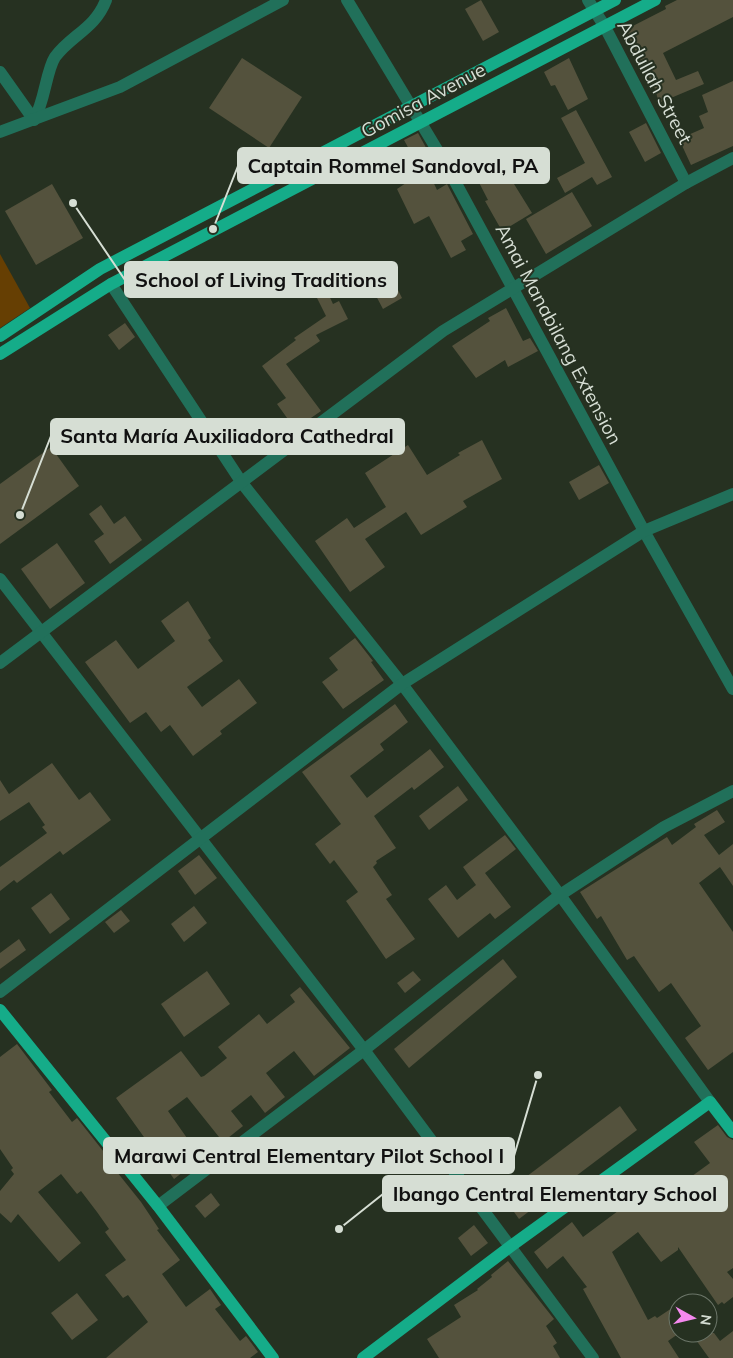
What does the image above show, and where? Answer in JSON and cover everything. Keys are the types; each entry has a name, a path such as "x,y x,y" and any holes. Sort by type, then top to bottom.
{"main road":[{"name":"Gomisa Avenue","path":"0,336 100,269 412,107 592,5 615,0"},
{"name":"Gomisa Avenue","path":"0,354 111,284 655,0"},
{"path":"0,1010 158,1206 273,1358"},
{"path":"363,1358 511,1246 710,1102 733,1132"}],"street":[{"path":"34,120 44,97 54,60 63,47 93,23 106,0"},
{"path":"0,132 120,87 283,0"},
{"name":"Amai Manabilang Extension","path":"347,0 421,122 644,531 733,689"},
{"name":"Abdullah Street","path":"592,5 686,183"},
{"path":"0,72 34,120"},
{"path":"0,663 442,331 686,183 733,158"},
{"path":"111,284 242,483 402,684 560,895 710,1102"},
{"path":"0,992 402,684 644,531 733,494"},
{"path":"0,579 364,1050 593,1358"},
{"path":"158,1206 364,1050 560,895 664,827 733,791"}],"shaded area":[{"path":"0,254 30,308 0,328"}],"building":[{"path":"481,0 499,32 483,41 465,9"},
{"path":"677,0 733,0 733,17 663,53 676,80 698,71 704,84 659,103 655,89 625,30 666,9 665,6"},
{"path":"242,58 302,97 269,148 209,108"},
{"path":"569,58 588,99 568,110 555,85 551,86 544,72"},
{"path":"733,81 733,146 691,165 679,139 704,128 699,116 708,112 702,95"},
{"path":"576,110 612,177 597,185 592,177 565,193 557,178 585,163 561,118"},
{"path":"646,123 661,153 645,162 629,132"},
{"path":"418,133 430,155 416,162 404,140"},
{"path":"505,147 522,179 514,184 532,213 502,231 485,201 488,200 472,169 494,158 492,155"},
{"path":"427,169 437,190 447,184 473,234 461,241 466,250 451,258 429,216 414,224 397,189"},
{"path":"52,184 83,238 36,265 5,211"},
{"path":"572,192 592,226 546,254 526,219"},
{"path":"315,266 333,304 339,301 348,319 316,335 320,341 286,364 321,411 295,429 277,404 286,398 262,366 296,340 294,338 326,316 315,294 311,296 301,273"},
{"path":"395,284 402,298 383,309 375,294"},
{"path":"506,308 523,341 530,338 538,351 508,367 505,360 476,378 452,346 490,321 488,318"},
{"path":"125,323 135,337 119,350 108,335"},
{"path":"482,440 502,479 463,501 467,507 421,535 406,512 365,539 385,567 350,592 315,541 347,518 354,528 386,507 365,473 408,445 427,475 460,455 458,453"},
{"path":"51,447 79,486 0,544 0,484"},
{"path":"599,465 609,483 579,500 569,482"},
{"path":"101,505 114,524 125,516 142,540 110,564 94,541 104,534 89,514"},
{"path":"57,543 85,583 50,609 21,569"},
{"path":"188,601 211,638 208,640 223,661 187,687 202,707 239,679 257,703 220,731 222,734 193,756 170,725 161,732 146,712 130,723 85,662 116,640 138,669 175,641 161,621"},
{"path":"355,638 373,661 371,662 384,680 343,709 322,682 338,670 329,658"},
{"path":"395,704 408,722 380,744 384,750 350,776 367,798 430,749 444,767 414,790 412,787 374,816 396,848 376,861 377,863 373,867 392,895 386,899 415,939 386,959 346,901 358,892 334,860 330,864 315,844 341,824 302,772"},
{"path":"52,763 79,800 90,792 111,820 63,855 60,851 17,883 14,880 0,891 0,867 47,833 42,827 45,825 29,802 0,821 0,780 9,794"},
{"path":"458,786 468,800 429,830 419,816"},
{"path":"717,810 725,822 704,835 719,855 733,844 733,886 720,867 699,883 733,932 733,1052 708,1070 685,1038 701,1026 671,983 659,992 634,956 627,960 601,916 597,919 580,892 667,837 672,845 696,827 694,824"},
{"path":"505,835 516,849 485,873 511,907 495,919 490,913 458,938 428,899 446,885 457,900 476,885 463,867"},
{"path":"199,855 217,878 195,895 178,871"},
{"path":"51,893 70,919 50,934 31,908"},
{"path":"194,906 207,923 184,942 171,924"},
{"path":"121,910 130,921 114,933 105,922"},
{"path":"19,939 26,950 0,969 0,953"},
{"path":"503,959 517,977 409,1068 394,1049"},
{"path":"207,971 230,1004 184,1037 161,1004"},
{"path":"413,971 421,980 405,993 397,983"},
{"path":"300,987 350,1048 314,1076 294,1051 266,1073 285,1097 265,1113 251,1095 231,1111 243,1126 223,1142 187,1097 168,1111 201,1158 174,1179 116,1098 181,1051 201,1077 204,1076 227,1058 218,1047 259,1014 267,1024 295,1002 290,995"},
{"path":"17,1044 52,1090 49,1092 72,1122 77,1118 115,1166 113,1167 141,1202 159,1229 157,1230 180,1260 162,1274 186,1307 210,1289 221,1305 215,1309 240,1341 246,1336 258,1352 250,1358 106,1358 148,1322 128,1295 123,1298 105,1275 126,1260 105,1232 109,1229 97,1212 81,1191 77,1194 61,1174 38,1192 81,1243 59,1262 18,1214 11,1223 0,1213 0,1191 14,1174 11,1170 13,1168 0,1149 0,1057"},
{"path":"620,1106 637,1130 519,1219 502,1195"},
{"path":"718,1125 727,1137 733,1140 733,1268 727,1272 733,1279 733,1297 724,1304 722,1302 718,1305 718,1293 710,1293 678,1247 678,1250 661,1262 638,1232 612,1252 648,1320 655,1316 657,1318 668,1311 668,1343 679,1358 621,1358 583,1289 587,1287 563,1256 547,1269 534,1252 572,1222 583,1237 622,1208 619,1204 638,1191 650,1208 689,1181 688,1179 710,1163 694,1142"},
{"path":"211,1193 220,1205 205,1218 195,1206"},
{"path":"474,1225 488,1243 471,1256 458,1238"},
{"path":"508,1261 554,1319 546,1326 557,1343 553,1346 560,1358 439,1358 427,1339 461,1317 454,1305 478,1290 492,1277 491,1275"},
{"path":"77,1293 98,1320 72,1340 51,1313"},
{"path":"733,1331 733,1358 709,1358 698,1343 718,1343 718,1338 720,1341"}],"place":[{"name":"School of Living Traditions","path":"73,203"},
{"name":"Captain Rommel Sandoval, PA","path":"213,229"},
{"name":"Santa María Auxiliadora Cathedral","path":"20,515"},
{"name":"Marawi Central Elementary Pilot School I","path":"538,1075"},
{"name":"Ibango Central Elementary School","path":"339,1229"}]}
